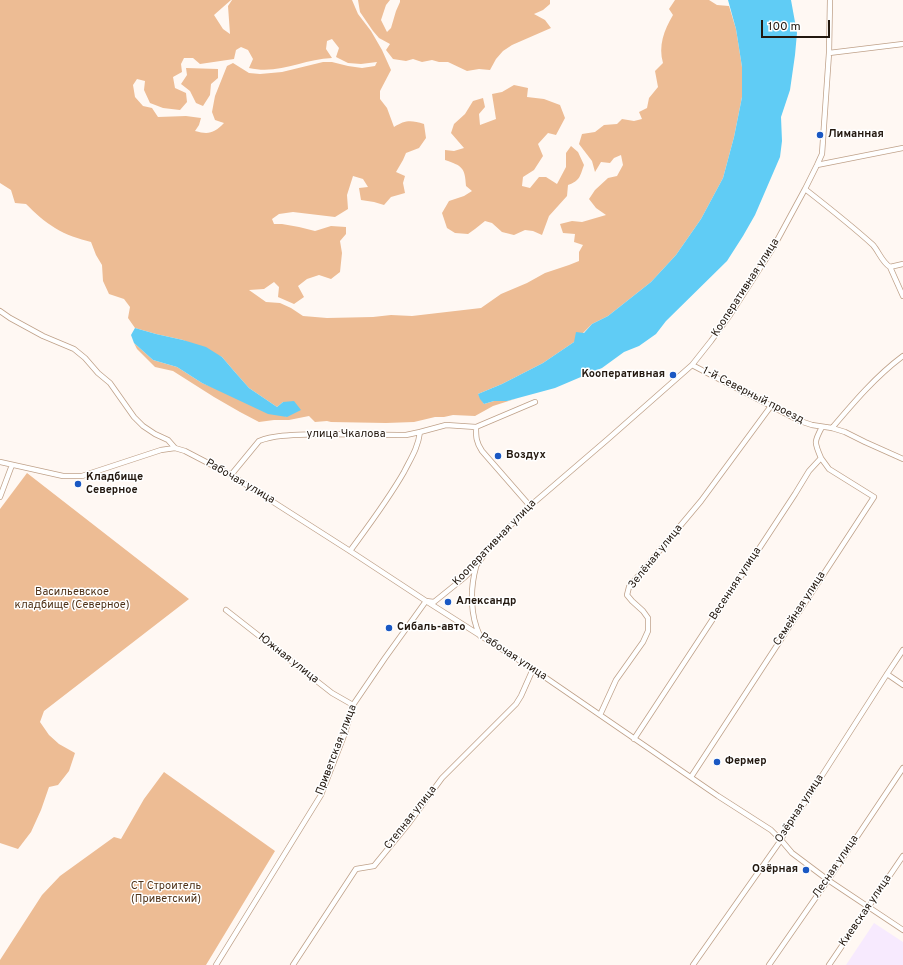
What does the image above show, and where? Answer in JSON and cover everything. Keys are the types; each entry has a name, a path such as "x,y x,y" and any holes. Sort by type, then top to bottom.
{"street":[{"name":"Кооперативная улица","path":"426,602 434,602 465,577 476,566 489,548 530,506 692,365 750,286 773,248 822,154 829,53 830,0"},
{"path":"829,53 903,44"},
{"path":"817,165 903,148"},
{"path":"805,189 874,247 886,264 890,267 903,296"},
{"path":"890,267 903,264"},
{"name":"Рабочая улица","path":"0,311 43,336 74,349 110,383 134,417 143,426 168,440 175,448 185,451 231,475 350,551 426,602 533,669 634,739 771,830 792,853 828,880 903,930"},
{"path":"832,428 862,392 892,364 903,356"},
{"name":"1-й Северный проезд","path":"692,365 800,421 845,432 902,458"},
{"name":"улица Чкалова","path":"231,475 259,441 271,437 302,434 406,435 446,425 476,426 534,402"},
{"name":"Зелёная улица","path":"600,715 616,680 643,642 648,631 648,618 627,595 629,587 701,501 771,406"},
{"path":"476,426 476,438 482,451 530,506"},
{"path":"821,458 815,440 822,426"},
{"path":"350,551 372,522 394,488 419,443 420,432"},
{"path":"0,462 63,476 82,476 161,450 175,448"},
{"path":"902,458 903,453"},
{"name":"Весенняя улица","path":"634,739 809,471 821,458"},
{"name":"Семейная улица","path":"691,777 874,498 829,469 821,458"},
{"path":"0,497 12,465"},
{"path":"476,566 472,587 473,613 475,626 480,636"},
{"name":"Приветская улица","path":"216,965 321,795 345,733 353,705 426,602"},
{"name":"Южная улица","path":"226,610 332,693 353,705"},
{"name":"Озёрная улица","path":"693,965 781,840 786,829 798,813 886,674 903,650"},
{"name":"Степная улица","path":"293,965 356,869 374,866 409,823 442,778 516,704 533,669"},
{"path":"886,674 903,685"},
{"name":"Лесная улица","path":"768,965 828,880 903,768"},
{"name":"Киевская улица","path":"829,965 903,856"}],"shaded area":[{"path":"874,923 903,942 903,965 846,965"}],"green space":[{"path":"0,0 231,0 214,15 223,29 230,34 228,6 232,0 352,0 358,14 371,31 382,50 391,70 380,91 380,99 387,108 394,127 408,121 424,124 426,138 419,148 406,153 396,172 405,176 403,183 405,193 391,197 384,205 361,200 359,188 368,187 363,179 353,176 347,195 348,209 335,217 293,212 279,214 272,219 274,224 282,224 315,231 331,226 346,227 346,234 340,241 342,253 340,272 331,279 319,275 307,279 298,286 304,297 294,304 278,297 279,287 274,282 264,289 249,290 266,302 280,303 303,316 327,318 391,315 412,316 481,308 501,294 527,283 545,273 579,261 579,252 583,245 574,242 575,234 563,233 560,224 572,221 582,222 606,215 596,208 589,199 595,190 608,178 617,176 623,165 621,155 614,158 610,163 601,162 595,172 592,161 579,144 582,134 595,132 604,125 617,124 622,119 634,121 642,119 639,112 647,108 649,98 658,87 655,71 663,63 661,50 663,38 673,15 669,9 675,0 709,0 717,5 729,6 736,29 742,67 742,97 734,137 723,178 701,219 676,255 651,282 608,316 592,324 574,342 543,363 502,384 478,394 484,404 494,401 507,401 518,398 493,406 475,416 453,415 435,417 414,422 386,423 315,422 309,416 289,420 259,422 214,397 173,371 155,367 137,349 134,343 153,360 177,367 202,383 287,417 283,402 277,407 249,388 222,357 183,340 135,328 128,318 130,307 124,299 109,294 103,281 102,265 91,242 51,226 26,204 15,203 11,190 0,183","holes":["332,39 339,48 336,57 348,63 361,64 377,62 375,66 362,68 332,62 323,62 282,72 260,74 249,73 233,63 227,66 215,96 212,112 215,120 224,123 214,131 208,133 195,131 201,118 186,116 158,117 152,108 143,106 135,97 133,85 137,79 145,81 144,90 150,103 163,108 180,110 187,102 186,93 175,88 173,77 182,72 181,64 184,58 193,58 200,64 234,59 236,50 241,47 248,50 253,59 249,68 271,70 332,58 326,49 327,41"]},
{"path":"358,0 390,0 386,5 381,20 387,32 391,28 400,0 550,0 550,4 543,10 534,14 545,20 551,28 512,45 503,51 496,59 490,70 479,69 467,71 448,62 432,60 422,62 413,59 406,61 393,59 386,50 390,44 379,38 373,31 360,12"},
{"path":"186,68 218,69 218,78 211,84 210,95 203,106 196,103 190,91 181,84 187,75"},
{"path":"514,85 528,88 527,97 544,99 560,105 565,118 556,135 548,133 538,144 543,156 534,170 523,177 522,186 530,188 539,177 546,177 557,184 566,167 566,153 571,146 578,152 584,165 577,180 568,185 567,196 549,216 542,235 533,231 525,230 514,235 502,232 492,223 485,221 468,234 455,233 447,228 442,213 449,201 464,196 472,191 466,186 465,175 462,168 445,160 445,150 454,151 464,148 451,133 454,124 465,114 473,101 483,98 485,107 479,114 480,125 496,119 492,94 502,92"},
{"name":"Васильевское кладбище (Северное)","path":"27,473 189,599 44,711 40,722 49,735 59,744 75,753 69,771 58,785 49,787 31,832 18,849 0,843 0,509"},
{"name":"СТ Строитель (Приветский)","path":"164,772 275,851 206,965 0,965 0,960 42,895 60,876 114,837 121,839 144,799"}],"water":[{"path":"728,0 791,0 797,33 790,90 781,117 782,141 780,157 755,215 743,236 727,261 666,321 656,334 639,346 624,352 602,368 555,388 507,401 494,401 484,404 478,394 502,384 543,363 574,342 576,332 584,333 592,324 608,316 651,282 676,255 701,219 723,178 734,137 742,97 742,67 736,29"},
{"path":"135,328 206,347 222,357 249,388 277,407 283,402 294,401 301,410 287,417 268,414 202,383 177,367 153,360 134,343 131,335"}],"place":[{"name":"Лиманная","path":"820,135"},
{"name":"Кооперативная","path":"673,375"},
{"name":"Воздух","path":"498,456"},
{"name":"Кладбище Северное","path":"78,484"},
{"name":"Александр","path":"448,602"},
{"name":"Сибаль-авто","path":"389,628"},
{"name":"Фермер","path":"717,762"},
{"name":"Озёрная","path":"806,870"}]}
